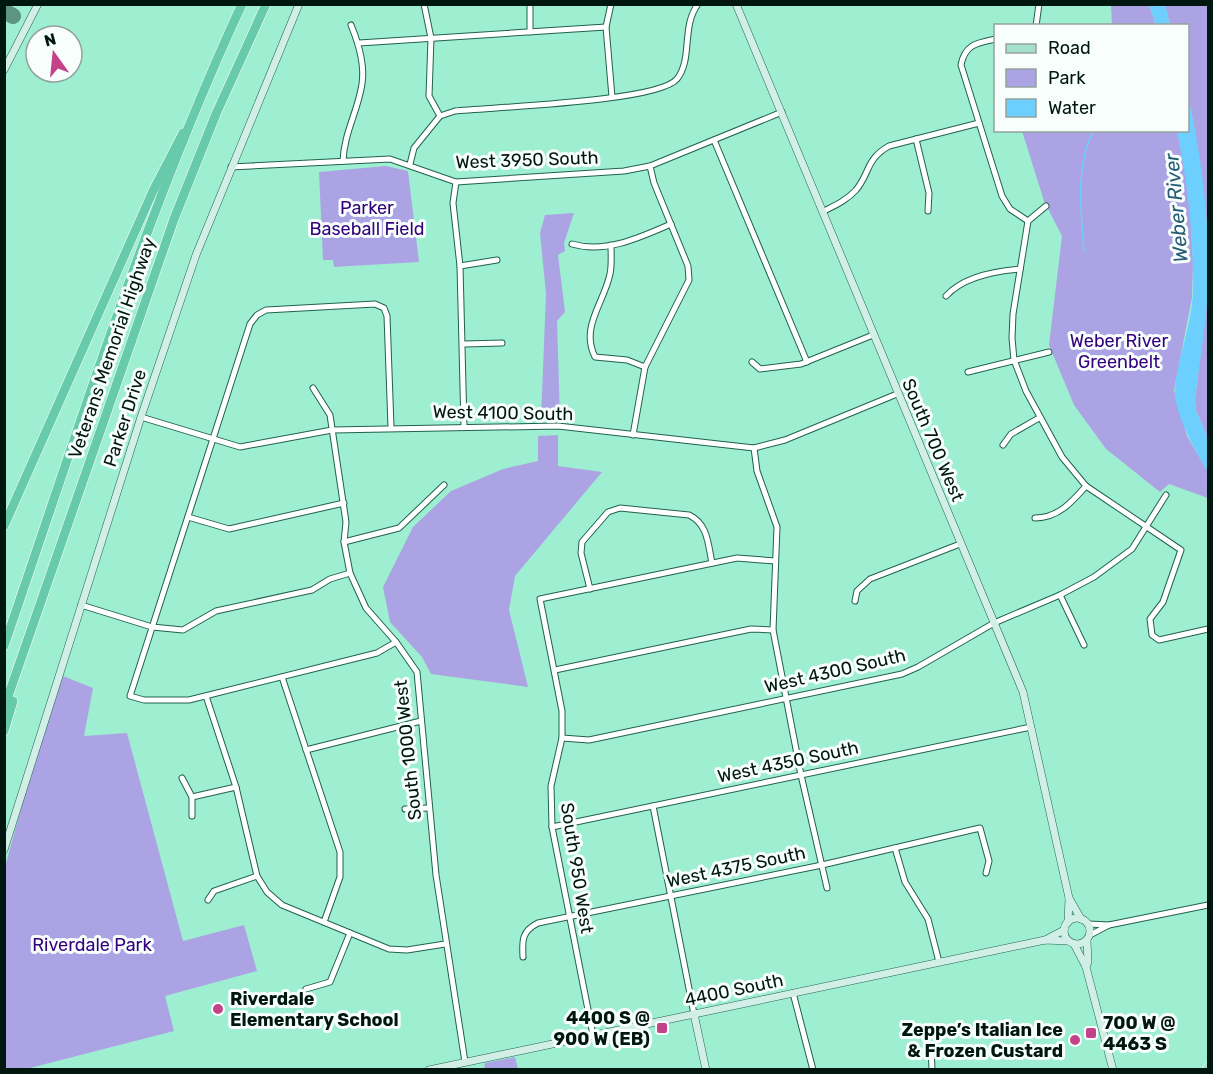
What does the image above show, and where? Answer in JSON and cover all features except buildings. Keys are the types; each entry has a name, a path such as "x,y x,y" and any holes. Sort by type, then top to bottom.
{"highway":[{"name":"Veterans Memorial Highway","path":"4,646 118,312 195,113 242,4"},
{"name":"Veterans Memorial Highway","path":"4,708 174,219 216,114 266,4"},
{"path":"4,526 148,201 171,152 195,113"},
{"path":"4,731 40,604"}],"street":[{"path":"4,70 38,4"},
{"name":"Parker Drive","path":"4,850 141,417 196,255 299,4"},
{"path":"424,4 431,38 429,96 440,116"},
{"path":"530,4 530,32"},
{"path":"611,4 606,27 612,97"},
{"path":"410,164 414,148 422,135 440,116 455,111 627,96 666,87 677,79 683,66 688,24 698,4"},
{"name":"South 700 West","path":"736,4 1023,692 1069,898 1068,922"},
{"path":"1036,24 1040,4"},
{"path":"343,161 344,141 362,83 359,43 351,25"},
{"path":"359,43 606,27"},
{"path":"994,39 972,44 963,52 961,65 1002,196 1010,209 1028,221"},
{"name":"West 3950 South","path":"231,167 390,159 410,164 456,182 624,171 650,166 782,112"},
{"path":"824,211 842,202 857,189 876,154 889,146 979,123"},
{"path":"916,139 929,193 928,211"},
{"path":"714,140 807,362"},
{"path":"633,435 645,367 689,280 688,266 654,183 650,166"},
{"path":"456,182 453,204 460,266 464,344 464,427"},
{"path":"1046,206 1028,221 1013,314 1014,360 1039,418 1062,457 1086,486 1181,550 1167,593 1150,619 1152,635 1159,640 1174,639 1209,629"},
{"path":"572,244 581,247 628,242 671,224"},
{"path":"611,245 610,274 591,326 591,348 595,357 627,360 645,367"},
{"path":"460,266 497,260"},
{"path":"946,297 955,286 996,271 1020,269"},
{"path":"391,427 387,316 384,308 375,304 266,310 257,315 250,324 130,696 144,699 189,700 377,653 396,642"},
{"path":"752,362 760,369 807,362 873,335"},
{"path":"464,344 502,343"},
{"path":"968,372 1049,352"},
{"name":"South 1000 West","path":"313,388 326,405 333,430 344,502 346,522 344,542 350,573 366,608 396,642 417,672 428,808 465,1062"},
{"name":"West 4100 South","path":"141,417 240,447 264,445 333,430 391,427 558,426 754,447 785,441 897,394"},
{"path":"1003,445 1011,434 1039,418"},
{"path":"754,447 758,471 777,527 773,630 801,775 827,888"},
{"path":"344,542 399,528 444,484"},
{"path":"1035,518 1048,518 1070,504 1086,486"},
{"name":"West 4300 South","path":"562,738 588,740 902,674 994,623 1060,595 1094,577 1131,549 1166,495"},
{"path":"188,517 229,529 344,502"},
{"path":"712,563 704,527 699,519 689,515 620,508 608,512 582,542 581,553 590,589 737,558 775,561"},
{"path":"855,601 857,591 870,579 960,544"},
{"path":"81,605 152,627 183,630 216,611 312,590 350,573"},
{"name":"South 950 West","path":"590,589 540,599 562,711 562,738 551,786 552,827 593,1035"},
{"path":"1060,595 1084,645"},
{"path":"555,670 751,629 773,630"},
{"path":"282,677 340,852 340,877 324,922"},
{"path":"206,696 236,787 257,876 267,892 282,905 389,949 407,950 446,944"},
{"path":"306,750 421,721"},
{"name":"West 4350 South","path":"552,827 1031,727"},
{"path":"182,778 192,796 192,816"},
{"path":"192,796 236,787"},
{"path":"653,806 706,1070"},
{"path":"405,808 428,808"},
{"name":"West 4375 South","path":"523,957 522,940 527,928 538,923 822,865 980,828 989,861 986,873"},
{"path":"895,848 905,882 928,919 939,962"},
{"path":"208,900 214,891 257,876"},
{"name":"South 700 West","path":"1069,898 1081,919"},
{"path":"1045,940 1064,930 1068,922 1081,919 1089,924 1109,925 1209,905"},
{"path":"1086,967 1089,924"},
{"path":"1045,940 1079,945 1109,925"},
{"path":"1064,930 1086,967 1113,1070"},
{"path":"306,989 330,982 350,933"},
{"name":"4400 South","path":"429,1070 1045,940"},
{"path":"793,993 813,1070"},
{"path":"931,1047 933,1070"}],"green space":[{"path":"1111,5 1149,5 1156,24 1112,24"},
{"path":"1165,5 1208,5 1208,233 1189,102 1189,24 1170,24"},
{"name":"Weber River Greenbelt","path":"1022,132 1177,132 1189,189 1193,263 1192,298 1174,390 1187,436 1208,472 1208,498 1169,484 1160,492 1106,449 1074,405 1049,345 1062,236 1044,201"},
{"name":"Parker Baseball Field","path":"386,166 408,171 419,262 334,267 333,260 323,260 319,172"},
{"path":"574,213 564,243 565,251 558,255 565,312 557,321 560,418 541,418 546,294 540,233 545,215"},
{"name":"Weber River Greenbelt","path":"1208,288 1208,439 1196,411 1195,400"},
{"path":"558,435 558,466 602,472 515,576 509,610 528,687 431,674 422,657 390,622 383,587 413,527 451,491 503,469 538,461 538,436"},
{"name":"Riverdale Park","path":"58,674 93,688 84,736 127,733 183,941 244,925 257,971 165,996 174,1031 26,1069 5,1070 5,867"},
{"path":"515,1057 518,1069 484,1069 485,1063"}],"water":[{"path":"1149,5 1165,5 1170,24 1156,24"},
{"path":"1189,102 1201,167 1208,238 1205,328 1195,400 1196,411 1208,439 1208,472 1186,432 1175,398 1193,294 1190,212 1177,132 1189,132"}],"waterway":[{"path":"1084,252 1081,175 1092,132"}],"taxiway":[{"path":"4,11 13,16"}],"place":[{"name":"Riverdale Elementary School","path":"218,1009"},
{"name":"4400 S @ 900 W (EB)","path":"662,1028"},
{"name":"700 W @ 4463 S","path":"1091,1033"},
{"name":"Zeppe’s Italian Ice & Frozen Custard","path":"1075,1040"}],"water label":[{"name":"Weber River","path":"1176,208"}]}
